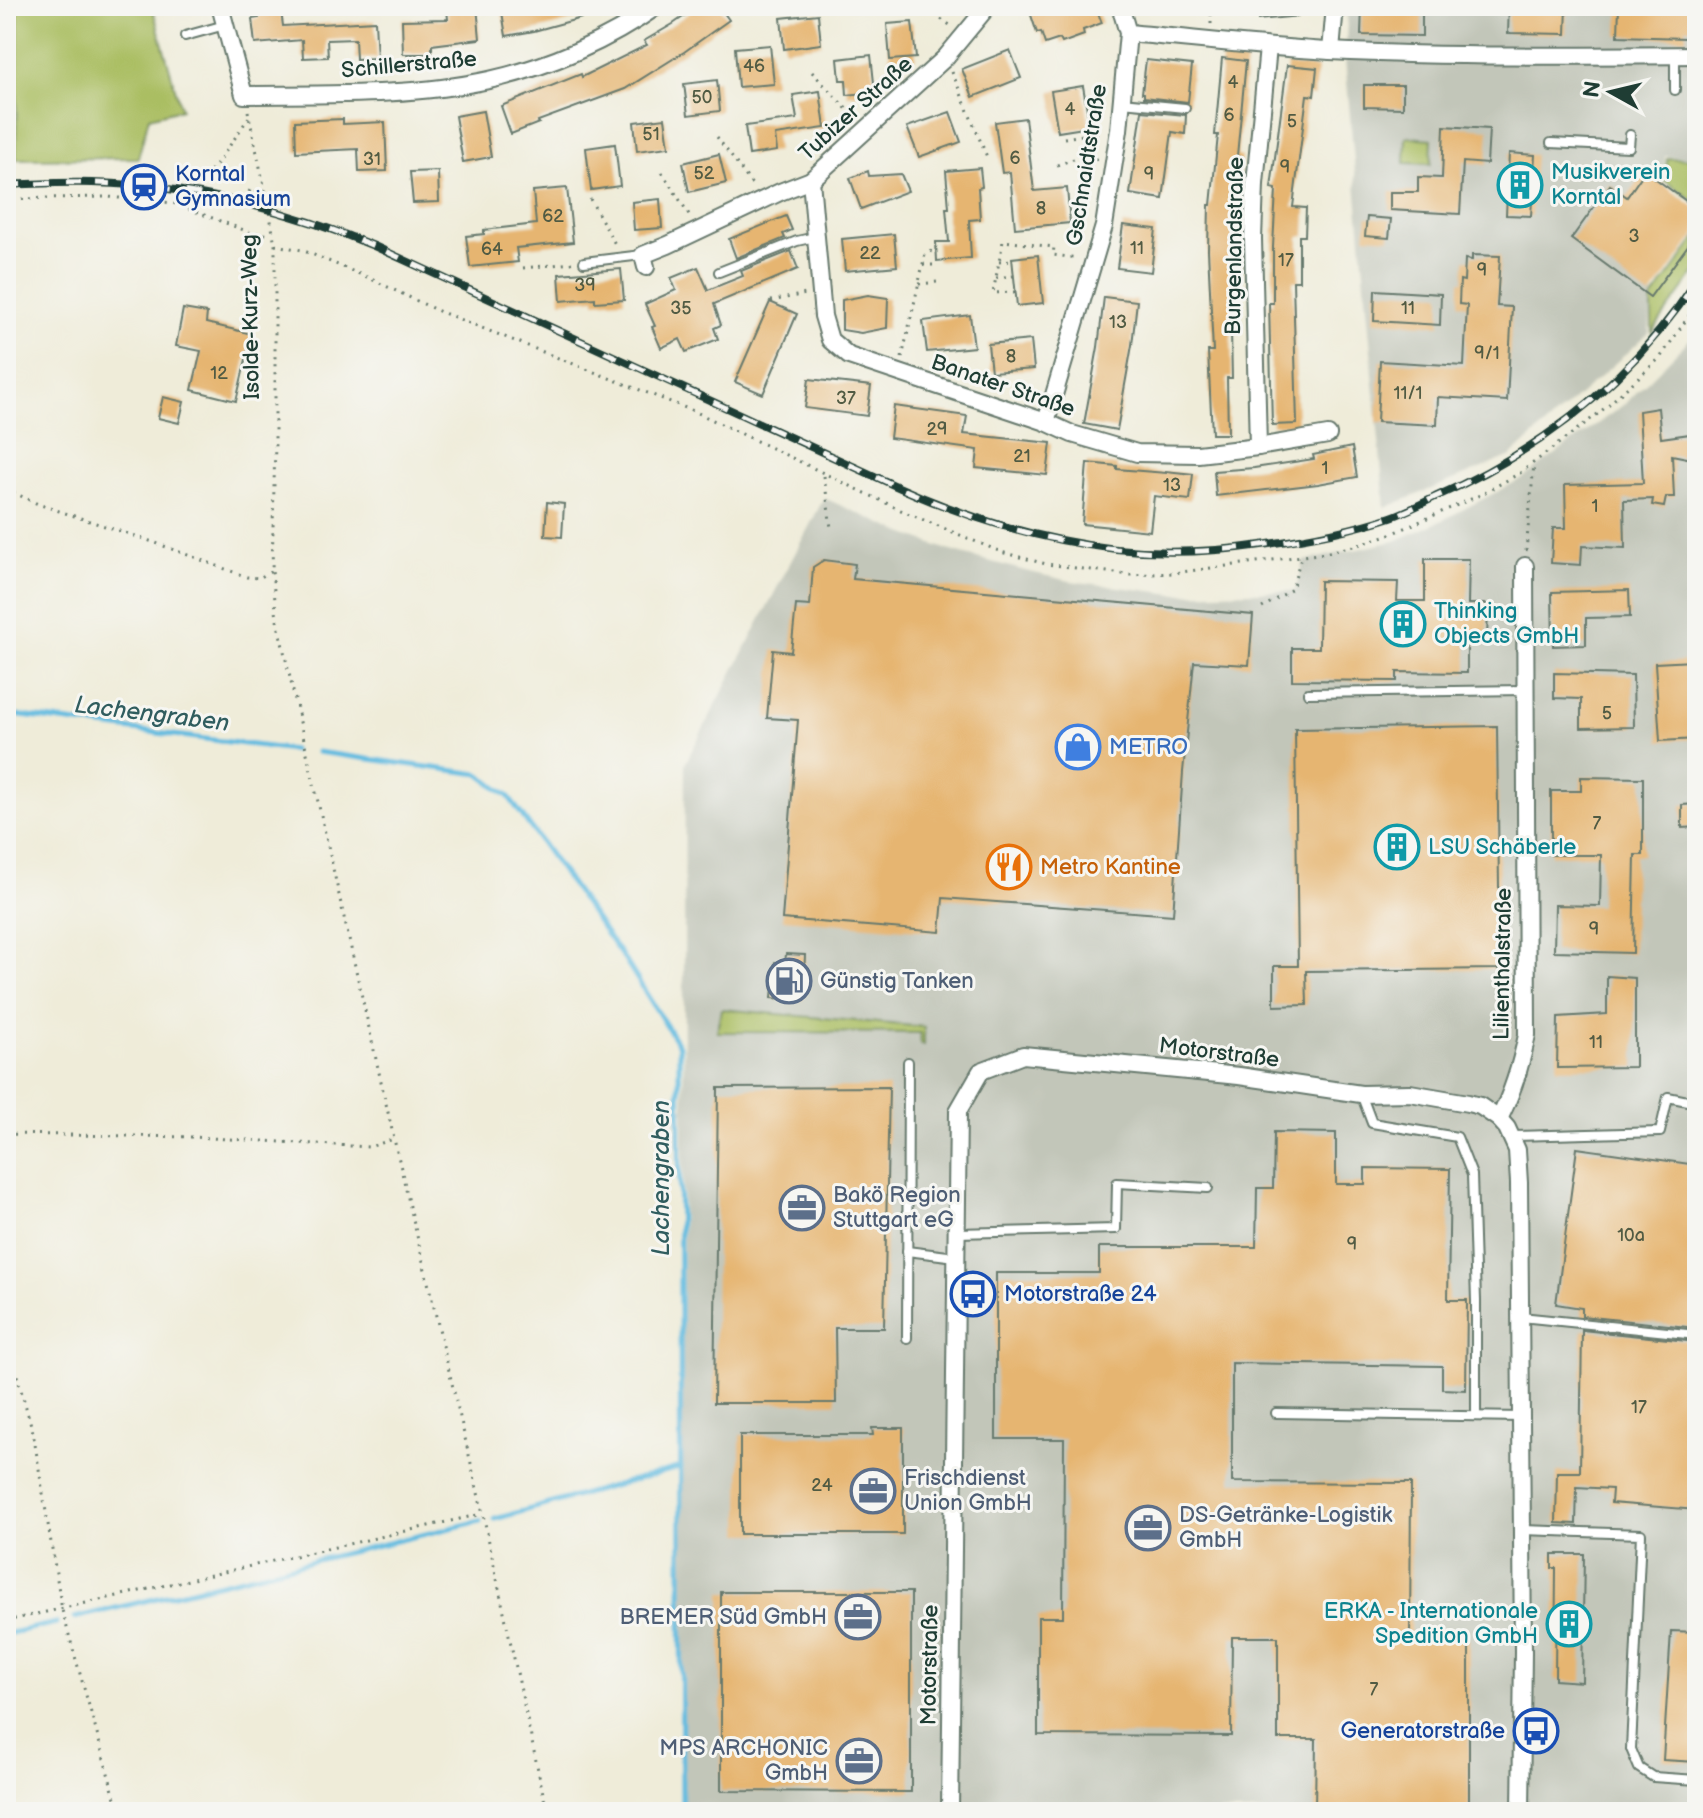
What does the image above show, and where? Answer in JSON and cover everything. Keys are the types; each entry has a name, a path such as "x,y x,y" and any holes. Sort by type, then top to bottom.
{"street":[{"path":"220,6 244,95"},
{"name":"Schillerstraße","path":"244,95 424,90 490,80 588,46 657,6"},
{"name":"Tubizer Straße","path":"645,261 699,231 811,180 945,58 988,6"},
{"name":"Gschnaidtstraße","path":"1046,422 1104,226 1119,130 1128,33 1120,6"},
{"path":"1331,51 1335,6"},
{"path":"1128,33 1331,51 1507,56 1697,55"},
{"name":"Burgenlandstraße","path":"1258,447 1253,239 1268,47"},
{"name":"Banater Straße","path":"811,180 823,316 830,340 849,356 1046,422 1072,434 1137,453 1198,454 1328,435"},
{"name":"Lilienthalstraße","path":"1499,1119 1522,1063 1527,1035 1525,566"},
{"name":"Motorstraße","path":"950,1812 958,1111 981,1071 1023,1055 1239,1076 1361,1094 1410,1093 1436,1097 1480,1106 1499,1119 1512,1136 1519,1163 1521,1812"}],"lane":[{"path":"185,36 225,25"},
{"path":"1675,55 1675,90"},
{"path":"1121,102 1185,108"},
{"path":"1551,143 1629,147 1630,135"},
{"path":"719,272 797,241 816,237"},
{"name":"Tubizer Straße","path":"584,262 622,258 645,261"},
{"path":"1308,693 1525,690"},
{"path":"907,1338 908,1062"},
{"path":"1361,1094 1372,1123 1457,1137 1472,1175 1476,1416"},
{"path":"1512,1136 1660,1132 1668,1097 1697,1103"},
{"path":"957,1233 1116,1229 1117,1183 1208,1188"},
{"path":"907,1251 956,1257"},
{"path":"1521,1317 1697,1335"},
{"path":"1276,1413 1522,1417"},
{"path":"1522,1530 1641,1534 1631,1749 1639,1768 1653,1777 1697,1780"}],"path":[{"path":"921,6 954,28"},
{"path":"945,58 987,157"},
{"path":"812,72 867,131"},
{"name":"Isolde-Kurz-Weg","path":"244,95 275,245 272,571 277,620 394,1139 483,1514 547,1812"},
{"path":"202,184 249,117"},
{"path":"1064,138 1119,130"},
{"path":"717,137 764,200"},
{"path":"1057,165 1082,156 1114,162"},
{"path":"662,172 699,231"},
{"path":"249,192 265,193"},
{"path":"7,202 108,197 173,203 249,232 273,235"},
{"path":"590,199 622,258"},
{"path":"1015,292 993,293 1003,241 1054,247 1053,255 1094,260"},
{"path":"275,245 302,250 475,326 696,412 824,475 1001,552 1046,564 1130,575 1174,573 1301,557 1361,544 1480,495 1534,464 1599,413 1660,358 1697,304"},
{"path":"899,373 925,255 936,249"},
{"path":"999,262 1012,261"},
{"path":"523,268 584,262"},
{"path":"923,265 937,265"},
{"path":"996,278 1013,276"},
{"path":"919,284 938,282"},
{"path":"771,301 821,291"},
{"path":"1525,566 1534,464"},
{"path":"824,475 831,528"},
{"path":"6,489 38,504 247,577 259,578 272,571"},
{"path":"1262,608 1292,589 1301,557"},
{"path":"6,1134 193,1137 369,1147 394,1139"},
{"path":"6,1337 33,1432 62,1610 119,1812"},
{"path":"6,1621 483,1514"}],"shaded area":[{"path":"1348,6 1697,6 1697,158 1665,156 1649,333 1511,456 1385,508 1345,59"},
{"path":"1697,332 1697,1812 680,1812 685,764 824,498 951,551 1070,581 1174,594 1295,591 1304,561 1395,541 1523,478 1626,403"}],"green space":[{"path":"18,6 152,6 181,109 149,117 138,158 16,159"},
{"path":"1406,137 1432,139 1431,164 1405,163"},
{"path":"1667,158 1697,159 1697,203 1665,181"},
{"path":"1697,237 1697,270 1652,332 1652,299"},
{"path":"721,1009 924,1027 924,1045 921,1045 920,1033 717,1032"}],"building":[{"path":"477,6 480,39 432,45 432,54 403,54 402,20 448,19 447,10"},
{"path":"501,6 582,6 585,17 506,36"},
{"path":"699,6 719,6 729,20 625,89 511,134 501,106 581,74 582,77 647,45 644,41"},
{"path":"1047,6 1095,6 1102,23 1083,30 1084,35 1062,43 1060,39 1045,44 1041,32 1037,33 1030,12"},
{"path":"1257,6 1299,6 1299,16 1258,20"},
{"path":"1362,6 1422,6 1422,36 1361,35"},
{"path":"1509,6 1567,6 1566,34 1508,33"},
{"path":"1619,6 1697,6 1697,28 1686,28 1686,38 1618,36"},
{"path":"281,11 283,26 375,21 377,58 356,59 355,39 327,40 328,57 303,58 302,40 255,44 252,19 259,18 259,14"},
{"path":"818,14 821,44 784,49 781,18"},
{"path":"912,22 916,58 890,60 887,24"},
{"path":"770,45 774,84 738,87 735,48"},
{"path":"1010,50 1021,78 973,97 962,69"},
{"path":"871,55 875,92 847,95 846,80 840,80 838,59"},
{"path":"1222,58 1246,61 1237,156 1241,157 1235,185 1232,255 1237,330 1231,330 1232,378 1227,378 1228,434 1212,434 1208,351 1213,351 1209,205 1218,135 1215,135"},
{"path":"1146,60 1192,65 1188,102 1144,97"},
{"path":"1287,65 1317,68 1314,96 1307,95 1293,207 1306,208 1305,236 1299,236 1299,281 1293,281 1297,424 1272,425 1269,303 1273,303 1276,189 1271,188"},
{"path":"717,80 720,111 688,115 684,84"},
{"path":"1364,85 1403,85 1403,108 1364,107"},
{"path":"1083,86 1090,127 1058,132 1051,91"},
{"path":"820,91 825,128 775,135 777,151 749,155 745,126 797,119 793,95"},
{"path":"483,111 491,157 463,162 455,116"},
{"path":"1142,111 1186,115 1185,134 1172,132 1163,199 1130,194"},
{"path":"950,112 961,142 919,157 907,127"},
{"path":"665,118 669,147 637,151 634,122"},
{"path":"1025,118 1034,191 1067,188 1070,223 1015,228 1010,172 1002,173 995,122"},
{"path":"343,119 343,124 385,122 387,171 359,172 358,149 296,152 295,121"},
{"path":"1444,126 1489,129 1487,164 1463,162 1460,214 1390,210 1390,192 1418,192 1418,177 1442,178"},
{"path":"615,144 620,186 591,190 586,148"},
{"name":"Musikverein Korntal","path":"1509,153 1535,155 1531,216 1506,215"},
{"path":"719,154 726,183 689,192 683,163"},
{"path":"980,168 980,219 969,220 971,258 937,261 936,242 949,242 946,171"},
{"path":"438,171 439,202 413,203 410,172"},
{"path":"868,171 869,176 901,174 908,191 861,209 850,178"},
{"path":"1645,171 1697,209 1697,233 1650,297 1571,239 1610,185 1627,197"},
{"path":"567,188 573,242 516,248 518,262 470,267 466,236 484,234 484,230 536,224 533,191"},
{"path":"660,199 662,228 634,230 632,202"},
{"path":"786,216 792,230 783,234 785,238 736,258 729,239"},
{"path":"1367,217 1391,219 1389,238 1365,236"},
{"path":"1123,225 1156,229 1151,272 1117,268"},
{"path":"894,234 897,266 845,271 842,239"},
{"path":"791,251 798,269 714,304 721,325 714,328 718,339 686,352 680,339 661,348 645,304 676,290 671,278 698,267 708,290 743,276 741,271"},
{"path":"1038,255 1043,303 1017,306 1012,258"},
{"path":"1472,255 1500,256 1497,306 1512,307 1507,401 1438,397 1437,425 1377,422 1380,361 1464,366 1467,305 1459,304 1460,280 1464,281 1465,259 1472,260"},
{"path":"621,269 624,300 595,302 595,298 561,301 559,274"},
{"path":"1375,290 1441,294 1440,325 1374,321"},
{"path":"868,295 888,298 887,328 861,333 842,330 842,300"},
{"path":"1104,297 1137,301 1117,430 1084,424"},
{"path":"770,302 797,314 763,394 735,382"},
{"path":"183,309 207,313 206,323 252,334 236,401 192,390 201,351 176,346"},
{"path":"970,315 974,347 927,352 923,321"},
{"path":"1031,340 1034,369 991,372 988,344"},
{"path":"809,379 871,386 867,416 805,408"},
{"path":"163,397 184,402 179,423 158,418"},
{"path":"894,406 967,416 964,434 1051,443 1047,475 976,468 978,450 890,438"},
{"path":"1658,408 1661,438 1697,433 1697,460 1672,455 1674,497 1666,497 1664,507 1652,505 1653,499 1624,500 1625,548 1582,546 1581,565 1551,563 1553,528 1566,528 1565,485 1643,483 1639,411"},
{"path":"1352,447 1357,477 1216,496 1214,471 1314,459 1313,455"},
{"path":"1087,463 1117,466 1117,469 1193,474 1190,500 1154,496 1150,531 1082,524"},
{"path":"547,502 564,504 562,537 545,536"},
{"name":"Thinking Objects GmbH","path":"1425,559 1469,559 1468,604 1488,604 1487,644 1467,643 1467,673 1397,672 1397,681 1292,680 1292,648 1319,648 1320,581 1398,582 1397,601 1425,601"},
{"name":"METRO","path":"824,560 855,564 853,579 1253,615 1249,665 1194,662 1173,915 943,898 940,932 782,919 798,720 767,718 773,650 791,652 796,605 810,606 813,567"},
{"path":"1629,590 1630,617 1586,618 1586,645 1553,646 1552,592"},
{"path":"1693,661 1697,739 1660,741 1655,663"},
{"path":"1554,673 1633,675 1634,727 1581,728 1581,699 1554,698"},
{"name":"LSU Schäberle","path":"1497,726 1500,969 1306,971 1307,1005 1274,1006 1274,966 1298,966 1295,729"},
{"path":"1581,777 1643,778 1643,855 1635,855 1633,953 1554,951 1555,905 1600,906 1601,855 1551,855 1551,791 1581,791"},
{"path":"1697,804 1697,827 1682,828 1682,805"},
{"name":"Günstig Tanken","path":"786,954 805,955 803,1000 772,998 775,962 785,963"},
{"path":"1607,976 1635,978 1635,1067 1557,1068 1558,1017 1607,1014"},
{"name":"Bakö Region Stuttgart eG","path":"889,1087 884,1328 835,1328 836,1403 714,1403 718,1088"},
{"path":"1274,1132 1336,1133 1336,1184 1365,1184 1365,1168 1450,1169 1448,1300 1467,1300 1466,1390 1442,1389 1442,1366 1232,1363 1232,1482 1411,1483 1410,1639 1469,1639 1469,1811 1315,1810 1316,1739 1278,1739 1278,1637 1232,1637 1231,1736 1038,1735 1038,1617 1063,1617 1064,1439 996,1439 996,1273 1099,1273 1099,1247 1256,1247 1257,1188 1273,1188"},
{"path":"1577,1148 1697,1165 1697,1328 1582,1316 1582,1308 1556,1304"},
{"path":"1582,1330 1697,1342 1697,1510 1611,1503 1612,1489 1577,1487 1576,1524 1556,1523 1557,1472 1580,1472"},
{"path":"872,1428 903,1428 903,1534 740,1534 740,1435 873,1435"},
{"name":"ERKA - Internationale Spedition GmbH","path":"1552,1554 1584,1554 1582,1682 1555,1680 1556,1568 1552,1568"},
{"path":"721,1592 911,1592 911,1792 721,1791"},
{"path":"1671,1631 1697,1632 1697,1762 1663,1760"}],"waterway":[{"name":"Lachengraben","path":"6,714 293,750"},
{"name":"Lachengraben","path":"317,752 479,774 509,797 629,966 679,1046 682,1812"},
{"path":"495,1519 681,1467"},
{"path":"74,1618 480,1521"},
{"path":"6,1634 56,1623"}],"railway":[{"path":"6,185 81,183 164,188 236,201 306,221 374,246 923,498 1031,534 1134,551 1207,551 1277,543 1359,526 1413,508 1512,457 1582,408 1644,349 1697,280"}],"place":[{"name":"Musikverein Korntal","path":"1520,185"},
{"name":"Korntal Gymnasium","path":"144,187"},
{"name":"Thinking Objects GmbH","path":"1403,624"},
{"name":"METRO","path":"1078,747"},
{"name":"LSU Schäberle","path":"1397,847"},
{"name":"Metro Kantine","path":"1009,867"},
{"name":"Günstig Tanken","path":"789,981"},
{"name":"Bakö Region Stuttgart eG","path":"802,1208"},
{"name":"Motorstraße 24","path":"973,1294"},
{"name":"Frischdienst Union GmbH","path":"873,1491"},
{"name":"DS-Getränke-Logistik GmbH","path":"1148,1528"},
{"name":"BREMER Süd GmbH","path":"858,1617"},
{"name":"ERKA - Internationale Spedition GmbH","path":"1569,1624"},
{"name":"Generatorstraße","path":"1536,1731"},
{"name":"MPS ARCHONIC GmbH","path":"859,1761"}]}
